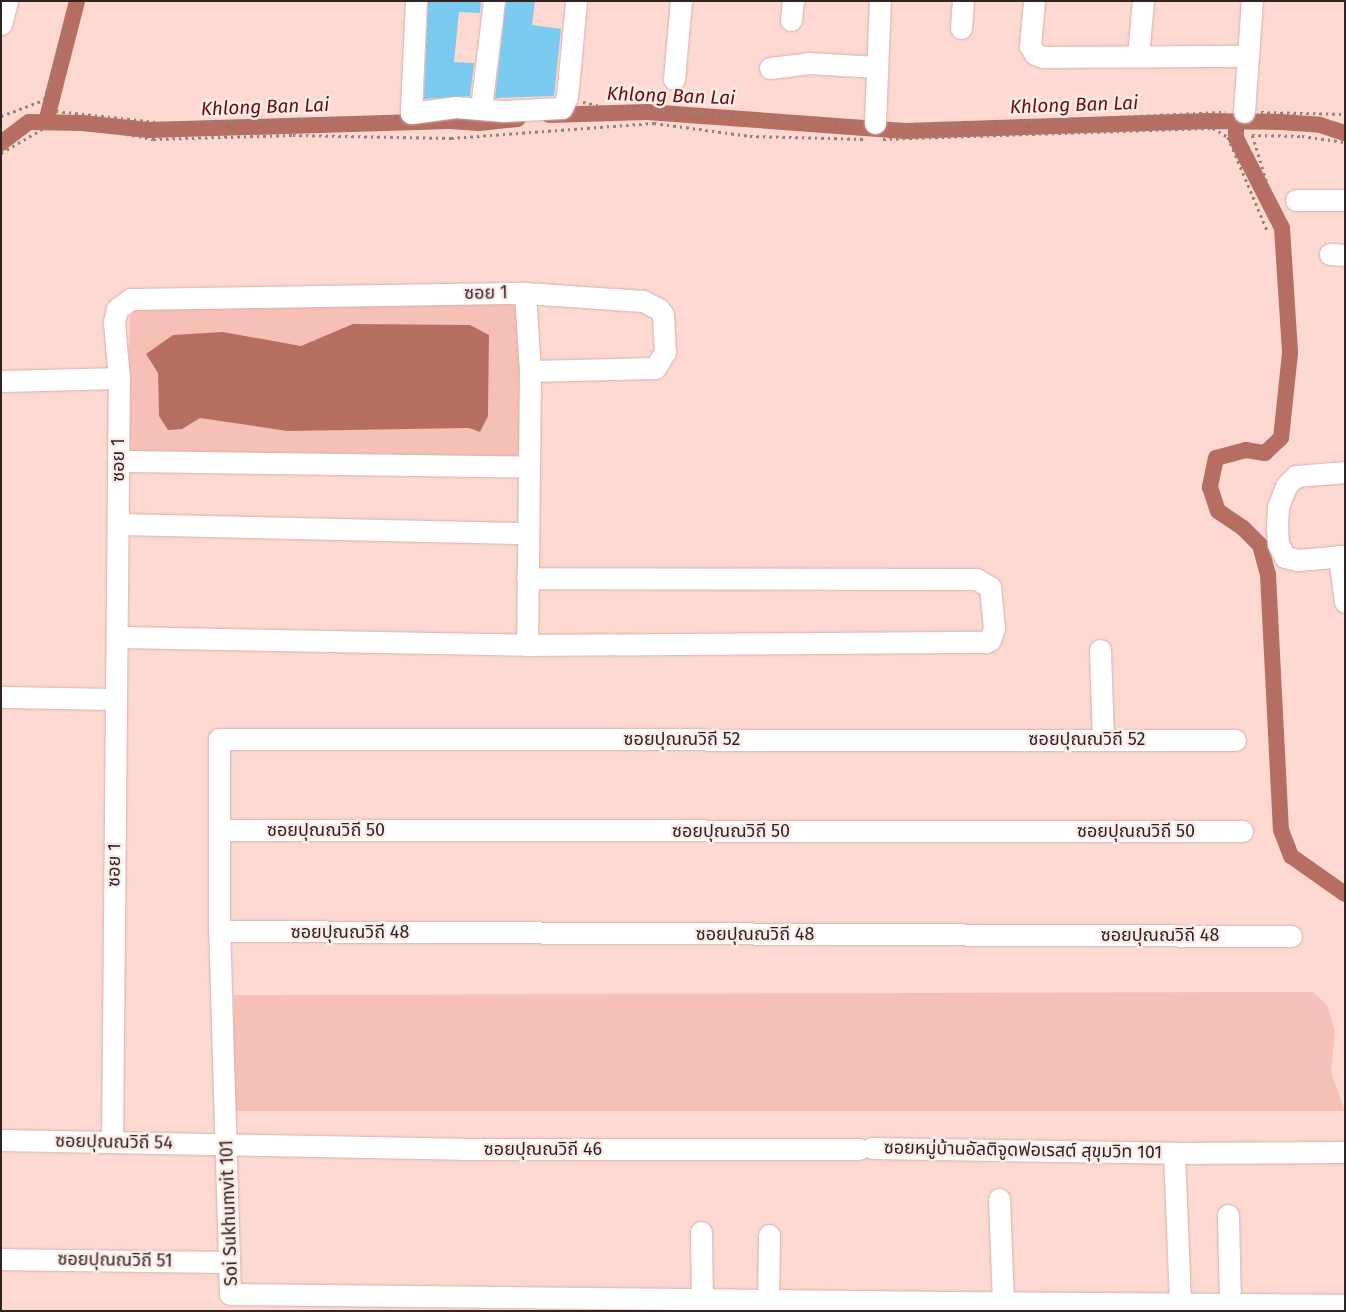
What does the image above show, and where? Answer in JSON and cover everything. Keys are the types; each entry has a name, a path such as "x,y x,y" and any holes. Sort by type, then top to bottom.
{"street":[{"path":"1,24 7,1"},
{"path":"416,1 408,122 456,107 503,111 565,106 576,1"},
{"path":"481,108 494,1"},
{"path":"674,78 681,1"},
{"path":"873,134 880,1"},
{"path":"961,28 963,1"},
{"path":"1034,1 1030,46 1035,54 1043,57 1248,56"},
{"path":"1138,56 1143,1"},
{"path":"1244,112 1252,1"},
{"path":"770,68 808,64 876,67"},
{"path":"1296,200 1345,200"},
{"path":"525,293 530,371 526,646"},
{"name":"ซอย 1","path":"112,1142 119,378 114,322 117,309 131,299 525,293 643,301 659,309 663,315 666,352 655,368 530,371"},
{"path":"1,380 119,378"},
{"path":"118,461 528,467"},
{"path":"1345,472 1305,473 1286,486 1278,506 1278,544 1285,556 1298,560 1342,556 1345,602"},
{"path":"118,524 528,533"},
{"path":"117,637 526,646 986,642 990,640 994,628 990,587 976,579 527,578"},
{"path":"1100,650 1103,739"},
{"path":"1,697 116,699"},
{"name":"ซอยปุณณวิถี 52","path":"220,830 219,739 1236,740"},
{"name":"ซอยปุณณวิถี 50","path":"220,830 1242,831"},
{"name":"Soi Sukhumvit 101","path":"220,830 219,931 227,1143 230,1303 702,1300 946,1306 1003,1303 1152,1307 1180,1303 1345,1305"},
{"name":"ซอยปุณณวิถี 48","path":"219,931 1291,936"},
{"name":"ซอยปุณณวิถี 54","path":"1,1140 227,1143"},
{"name":"ซอยปุณณวิถี 46","path":"227,1143 460,1148 865,1148"},
{"name":"ซอยหมู่บ้านอัลติจูดฟอเรสต์ สุขุมวิท 101","path":"865,1148 1174,1153 1345,1152"},
{"name":"ซอยหมู่บ้านอัลติจูดฟอเรสต์ สุขุมวิท 101","path":"1174,1153 1180,1303"},
{"path":"999,1199 1003,1303"},
{"path":"1228,1215 1230,1304"},
{"path":"701,1232 702,1300"},
{"path":"768,1301 769,1235"},
{"name":"ซอยปุณณวิถี 51","path":"1,1258 229,1262"}],"path":[{"path":"1,116 44,100 68,25"},
{"path":"573,105 582,102 604,107 873,134 946,125 1244,112 1345,114"},
{"path":"56,111 165,123 404,117 408,122 405,137"},
{"path":"1,153 44,128 94,128 153,139 293,135 451,138 654,123 750,136 1213,128 1228,137 1268,232"},
{"path":"1270,194 1252,135 1302,136 1345,142"}],"shaded area":[{"path":"511,303 519,313 519,457 126,454 130,316 137,308"},
{"path":"353,324 470,325 489,335 488,416 480,432 469,428 287,431 200,418 182,429 168,430 159,416 158,373 146,354 173,335 223,332 301,346"},
{"path":"1313,992 1327,1005 1335,1032 1331,1072 1345,1111 233,1111 234,995"}],"building":[{"path":"428,1 481,1 480,13 459,12 454,62 474,63 470,96 424,99"},
{"path":"506,1 535,1 532,25 561,29 554,96 495,98"}],"waterway":[{"path":"46,122 77,1"},
{"name":"Khlong Ban Lai","path":"549,115 647,112 905,131 1202,121 1281,122 1320,125 1345,133"},
{"name":"Khlong Ban Lai","path":"1,143 29,122 82,123 149,130 450,121 479,123 518,119"},
{"path":"1236,122 1236,138 1282,228 1290,353 1281,438 1265,453 1246,450 1216,458 1210,487 1218,511 1243,528 1260,545 1268,575 1281,830 1291,856 1345,894"}]}
